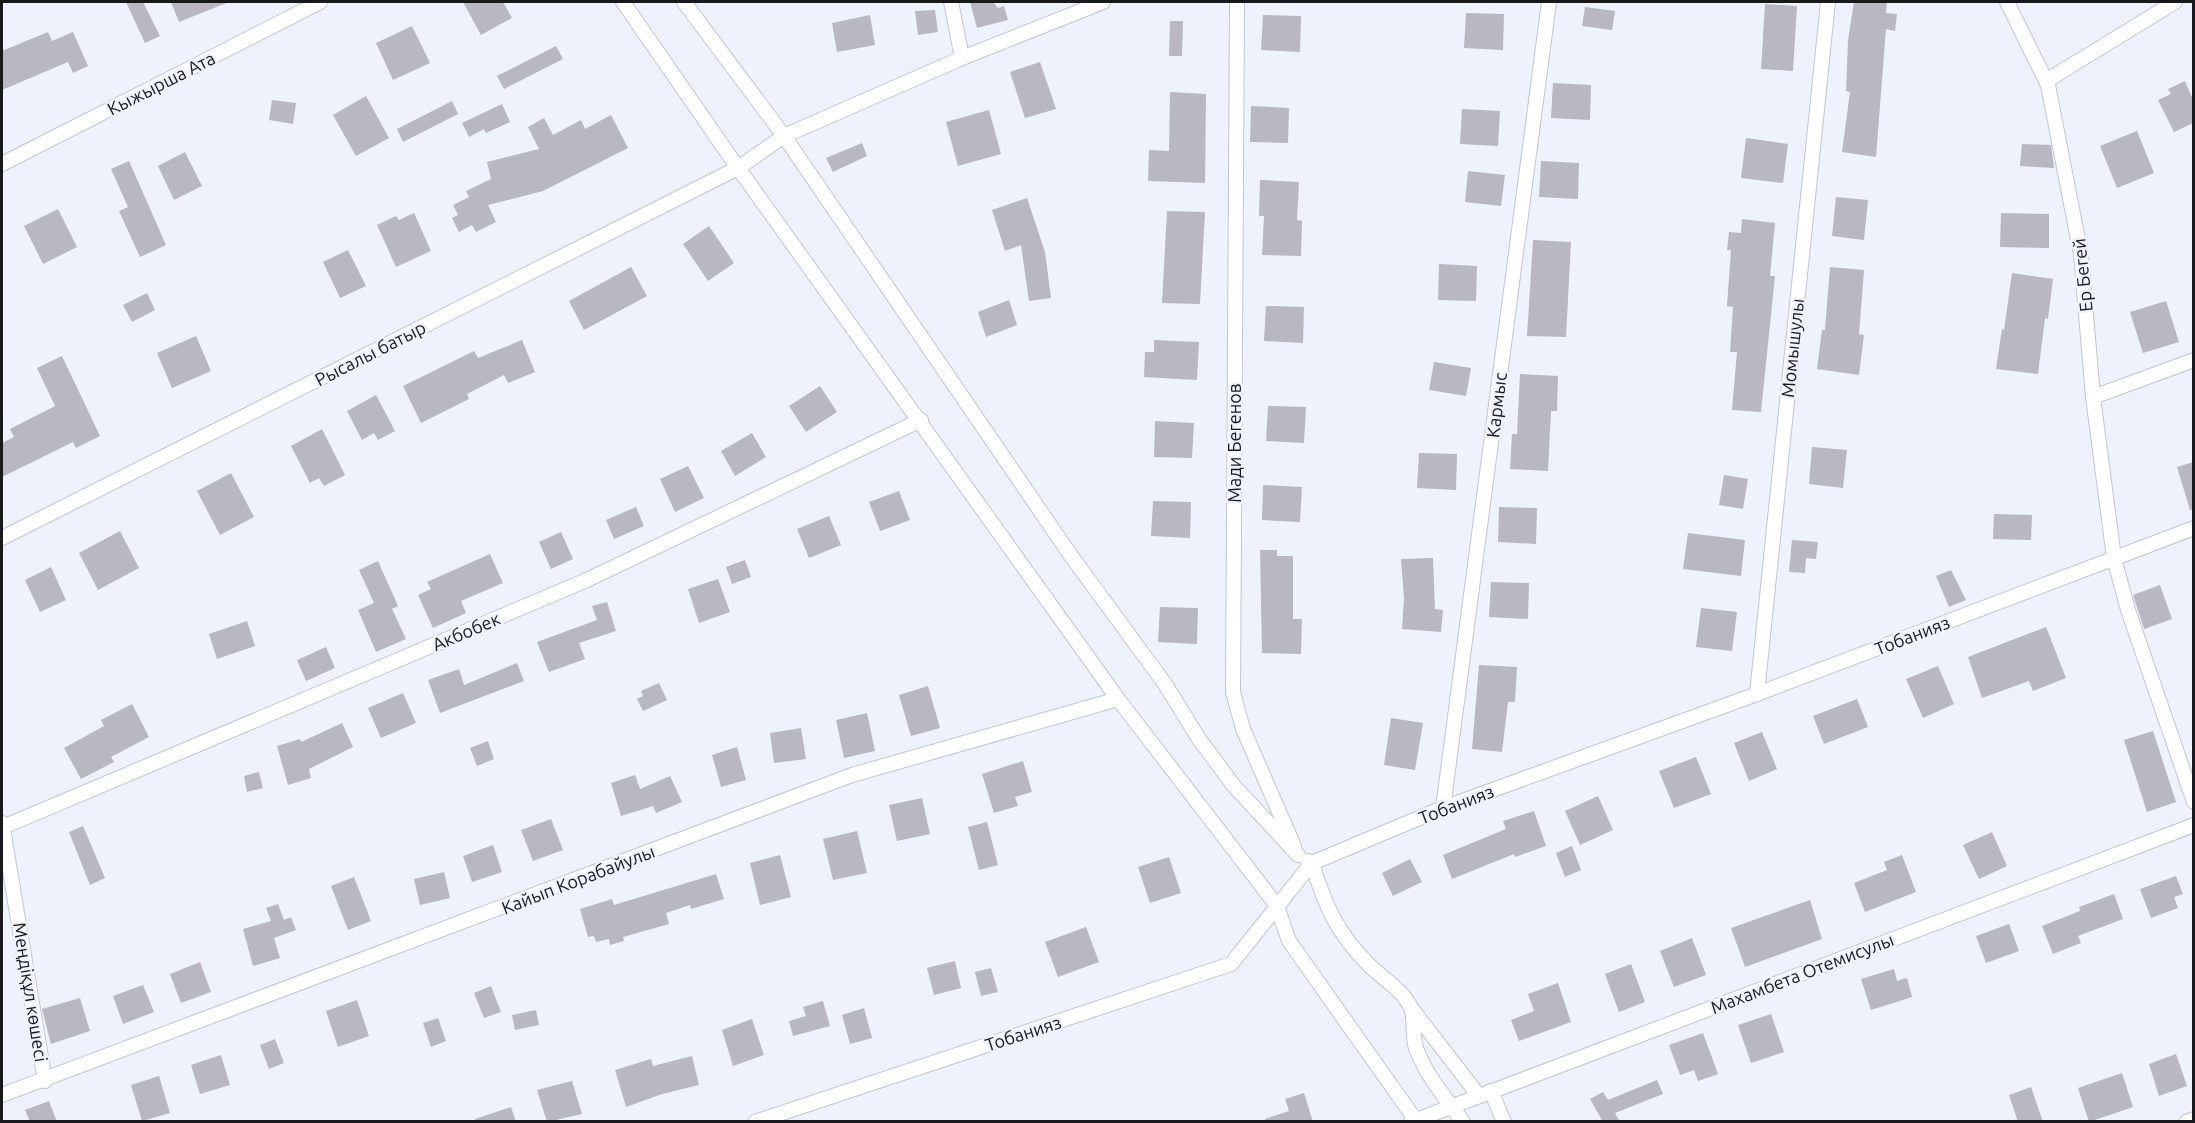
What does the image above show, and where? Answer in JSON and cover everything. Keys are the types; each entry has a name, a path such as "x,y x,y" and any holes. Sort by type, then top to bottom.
{"street":[{"name":"Кыжырша Ата","path":"2,164 320,2"},
{"path":"623,2 738,168 921,420 1118,699 1277,906 1289,941 1414,1121"},
{"path":"684,2 784,136 1069,553 1165,684 1199,739 1234,786 1298,855 1312,863 1324,905 1340,932 1371,968 1398,990 1485,1093 1504,1122"},
{"path":"951,2 962,58"},
{"name":"Рысалы батыр","path":"2,538 738,168 784,136 962,58 1103,2"},
{"name":"Мади Бегенов","path":"1237,2 1233,692 1244,729 1298,855"},
{"name":"Кармыс","path":"1443,808 1549,2"},
{"name":"Момышулы","path":"1757,694 1828,2"},
{"name":"Ер Бегей","path":"2007,2 2046,81 2081,255 2093,398 2114,558 2128,610 2193,802"},
{"path":"2046,81 2175,2"},
{"path":"2093,398 2193,360"},
{"name":"Акбобек","path":"2,825 587,580 921,420"},
{"name":"Тобанияз","path":"755,1122 1231,964 1312,863 1443,808 1757,694 2193,528"},
{"name":"Кайып Корабайулы","path":"45,1081 852,775 1118,699"},
{"name":"Меңдіқұл көшесі","path":"2,825 45,1081 2,1095"},
{"name":"Махамбета Отемисулы","path":"1414,1121 2193,825"},
{"path":"1412,1009 1412,1031 1416,1048 1429,1075 1463,1122"},
{"path":"2186,1122 2193,1119"}],"building":[{"path":"126,2 143,2 160,36 145,43"},
{"path":"171,2 229,2 179,22"},
{"path":"463,2 503,2 512,18 481,35"},
{"path":"970,2 993,2 998,8 1004,6 1008,20 977,28"},
{"path":"1854,2 1887,2 1886,13 1897,14 1895,31 1886,29 1876,157 1842,152 1850,92 1846,91 1848,40"},
{"path":"1765,4 1797,6 1793,71 1761,69"},
{"path":"1585,7 1615,11 1612,30 1582,26"},
{"path":"935,10 938,32 918,35 915,11"},
{"path":"1466,13 1504,14 1503,50 1464,48"},
{"path":"870,15 875,45 837,52 832,23"},
{"path":"1263,15 1301,16 1300,52 1261,50"},
{"path":"1170,21 1183,21 1182,56 1169,56"},
{"path":"412,26 430,63 393,80 376,43"},
{"path":"48,32 52,41 73,32 88,66 73,73 68,62 2,90 2,51"},
{"path":"556,46 563,59 504,89 497,76"},
{"path":"1040,62 1056,109 1025,118 1010,72"},
{"path":"2185,81 2193,100 2193,123 2174,132 2158,100 2171,94 2168,89"},
{"path":"1553,83 1591,85 1590,120 1551,118"},
{"path":"1170,92 1206,94 1205,183 1148,181 1149,150 1169,151"},
{"path":"366,96 389,138 356,156 333,115"},
{"path":"272,100 296,103 293,124 269,120"},
{"path":"452,101 458,114 403,142 397,129"},
{"path":"502,104 510,122 486,133 484,129 469,137 462,123"},
{"path":"1251,106 1289,108 1288,143 1250,142"},
{"path":"1462,109 1500,111 1498,146 1460,144"},
{"path":"989,110 1001,154 958,166 946,122"},
{"path":"611,115 628,148 543,191 488,205 496,222 476,232 472,225 459,232 452,218 458,215 453,205 469,197 466,191 491,179 487,162 539,149 528,127 544,118 553,135 581,120 585,129"},
{"path":"2137,131 2154,173 2117,188 2100,146"},
{"path":"1746,138 1788,144 1783,183 1741,178"},
{"path":"862,143 867,156 833,172 826,158"},
{"path":"2022,144 2051,145 2054,168 2020,166"},
{"path":"185,152 202,186 174,200 158,166"},
{"path":"129,161 166,245 140,257 119,211 128,207 111,169"},
{"path":"1541,161 1579,163 1578,199 1539,197"},
{"path":"1468,171 1505,175 1501,206 1465,202"},
{"path":"1260,180 1299,182 1297,220 1302,221 1301,256 1262,255 1264,216 1259,216"},
{"path":"1836,197 1868,200 1864,240 1832,236"},
{"path":"1027,198 1045,252 1051,298 1029,301 1021,245 1005,251 992,210"},
{"path":"58,209 77,247 43,264 24,226"},
{"path":"1167,211 1205,212 1200,304 1162,303"},
{"path":"414,213 431,251 396,267 377,225 396,216 399,220"},
{"path":"2001,213 2049,214 2049,248 2000,247"},
{"path":"1742,219 1775,223 1770,276 1775,276 1761,412 1732,410 1737,352 1730,352 1733,307 1727,306 1731,250 1727,250 1729,232 1741,233"},
{"path":"709,226 734,263 708,281 683,244"},
{"path":"1533,240 1571,242 1566,337 1527,336"},
{"path":"348,250 366,286 340,298 323,262"},
{"path":"1439,264 1477,266 1476,301 1438,300"},
{"path":"631,267 647,296 584,330 569,301"},
{"path":"1830,267 1864,270 1859,334 1864,335 1859,375 1817,369 1822,330 1825,330"},
{"path":"2012,273 2053,279 2048,319 2045,318 2038,374 1996,369"},
{"path":"147,293 155,310 132,322 123,305"},
{"path":"1009,300 1017,325 986,337 978,312"},
{"path":"2166,301 2179,342 2143,353 2130,312"},
{"path":"1266,306 1304,307 1303,343 1264,341"},
{"path":"196,336 211,371 172,388 157,353"},
{"path":"522,340 535,372 508,383 504,375 467,394 469,399 421,423 403,386 474,351 478,358"},
{"path":"1154,340 1199,342 1197,380 1144,377 1145,352 1154,352"},
{"path":"62,356 100,436 76,448 73,442 2,477 2,443 14,437 10,429 55,406 37,368"},
{"path":"1434,362 1471,368 1466,396 1429,390"},
{"path":"1520,374 1558,376 1557,411 1551,411 1548,471 1510,469 1512,434 1517,434"},
{"path":"820,386 837,412 806,432 789,406"},
{"path":"376,395 395,431 378,440 374,433 362,440 347,411"},
{"path":"1268,406 1306,407 1304,443 1266,441"},
{"path":"1155,421 1194,423 1192,458 1154,457"},
{"path":"322,429 345,475 324,486 319,478 310,483 291,446"},
{"path":"752,433 766,457 735,476 721,451"},
{"path":"1812,447 1847,450 1843,488 1809,484"},
{"path":"1419,453 1457,454 1456,490 1417,488"},
{"path":"2193,462 2193,510 2190,510 2177,467"},
{"path":"688,466 704,498 675,512 660,479"},
{"path":"231,473 254,517 220,535 197,491"},
{"path":"1724,475 1748,479 1743,509 1719,505"},
{"path":"1263,485 1302,487 1300,522 1262,520"},
{"path":"899,491 910,520 880,531 869,502"},
{"path":"1153,501 1191,502 1190,538 1151,536"},
{"path":"636,507 644,526 614,539 606,520"},
{"path":"1499,507 1537,508 1536,544 1498,542"},
{"path":"1994,514 2032,515 2031,540 1993,539"},
{"path":"829,516 841,545 809,558 797,529"},
{"path":"120,531 139,568 98,590 79,553"},
{"path":"561,532 573,559 551,569 539,542"},
{"path":"1688,533 1745,540 1741,576 1683,569"},
{"path":"1792,540 1818,542 1816,559 1806,558 1805,573 1789,572"},
{"path":"1260,550 1277,550 1277,556 1293,556 1293,619 1302,619 1301,654 1262,653"},
{"path":"490,554 503,583 461,601 466,613 433,628 418,595 431,589 427,582"},
{"path":"1433,558 1435,609 1443,610 1441,632 1402,629 1404,598 1401,559"},
{"path":"745,560 751,577 732,584 726,567"},
{"path":"378,561 398,606 392,609 406,639 376,652 358,610 374,603 359,570"},
{"path":"51,567 66,600 40,612 25,580"},
{"path":"1951,570 1966,600 1949,607 1936,576"},
{"path":"718,579 730,612 699,623 688,589"},
{"path":"1491,582 1529,583 1528,619 1489,617"},
{"path":"2160,585 2172,619 2144,629 2133,595"},
{"path":"607,602 616,631 579,643 585,659 549,672 537,642 597,620 592,606"},
{"path":"1160,607 1198,608 1197,644 1158,642"},
{"path":"1701,608 1737,612 1732,651 1696,647"},
{"path":"247,621 255,646 217,659 209,634"},
{"path":"2046,627 2066,678 2033,691 2029,681 1982,698 1968,657"},
{"path":"326,647 335,668 306,681 297,660"},
{"path":"517,663 524,681 440,713 428,680 459,669 464,685"},
{"path":"1479,665 1517,667 1515,702 1508,702 1502,752 1472,749"},
{"path":"1938,666 1954,704 1923,718 1906,679"},
{"path":"659,683 667,700 643,711 637,699 643,696 641,691"},
{"path":"928,686 940,728 911,736 899,695"},
{"path":"403,693 416,723 381,738 368,708"},
{"path":"1857,699 1868,727 1824,744 1813,716"},
{"path":"132,704 149,737 111,757 114,762 81,779 64,748 104,726 101,720"},
{"path":"867,713 875,751 844,758 836,720"},
{"path":"1391,718 1423,723 1415,770 1384,765"},
{"path":"342,723 353,747 309,769 311,778 288,785 277,746 300,739 301,742"},
{"path":"801,728 806,759 774,763 770,733"},
{"path":"2153,731 2176,802 2147,812 2124,740"},
{"path":"1762,732 1777,769 1749,781 1734,743"},
{"path":"488,741 494,759 477,766 470,748"},
{"path":"737,747 746,780 721,787 712,755"},
{"path":"1696,757 1711,794 1674,808 1659,771"},
{"path":"1023,761 1032,792 1015,797 1018,806 994,813 982,774"},
{"path":"259,772 263,788 247,792 244,776"},
{"path":"635,775 640,789 670,776 682,802 656,813 653,806 621,816 611,783"},
{"path":"1598,796 1613,830 1580,845 1565,811"},
{"path":"922,798 930,834 897,841 889,805"},
{"path":"1534,811 1546,846 1515,857 1514,854 1452,879 1443,855 1506,829 1503,821"},
{"path":"551,819 563,850 533,861 521,830"},
{"path":"987,822 998,865 979,870 968,827"},
{"path":"83,826 105,878 90,885 69,832"},
{"path":"857,831 867,873 833,880 823,839"},
{"path":"1992,832 2007,866 1979,879 1963,845"},
{"path":"493,845 502,872 472,882 463,856"},
{"path":"1572,846 1581,870 1565,877 1556,853"},
{"path":"780,855 791,897 760,905 750,863"},
{"path":"1902,855 1916,892 1865,912 1854,883 1887,870 1884,862"},
{"path":"1169,857 1181,893 1150,903 1138,867"},
{"path":"1410,859 1422,882 1393,896 1382,873"},
{"path":"444,872 450,898 420,905 414,879"},
{"path":"716,874 724,899 691,909 690,905 666,913 669,924 623,937 624,941 610,945 609,939 596,942 594,936 588,937 580,909 612,899 614,905"},
{"path":"2176,876 2183,894 2174,897 2178,908 2151,918 2140,889"},
{"path":"354,877 371,921 348,930 331,886"},
{"path":"2114,894 2123,919 2078,936 2081,943 2053,954 2042,926 2080,911 2079,907"},
{"path":"1810,900 1822,939 1745,967 1731,928"},
{"path":"278,904 284,920 291,917 296,930 274,938 280,958 253,966 243,929 271,921 266,908"},
{"path":"2009,924 2019,951 1986,963 1976,936"},
{"path":"1086,927 1099,962 1058,977 1045,942"},
{"path":"1692,938 1706,975 1674,987 1660,951"},
{"path":"955,961 961,988 934,995 927,968"},
{"path":"200,962 211,992 181,1003 170,974"},
{"path":"1631,964 1645,1002 1619,1012 1605,974"},
{"path":"991,968 998,992 981,996 975,972"},
{"path":"1894,969 1897,981 1907,978 1912,997 1871,1010 1861,979"},
{"path":"1558,983 1571,1022 1519,1041 1511,1020 1534,1011 1528,994"},
{"path":"143,985 154,1012 123,1024 113,996"},
{"path":"491,986 501,1012 484,1018 474,993"},
{"path":"80,998 90,1031 51,1044 42,1009"},
{"path":"357,1000 369,1036 338,1047 326,1011"},
{"path":"823,1001 830,1026 793,1036 789,1021 806,1016 803,1007"},
{"path":"864,1008 872,1038 850,1044 842,1015"},
{"path":"536,1010 539,1025 515,1030 512,1015"},
{"path":"1771,1014 1784,1052 1751,1063 1738,1025"},
{"path":"438,1018 446,1041 431,1047 423,1023"},
{"path":"752,1019 764,1055 733,1066 722,1030"},
{"path":"1703,1033 1718,1074 1698,1081 1694,1070 1680,1075 1669,1045"},
{"path":"275,1039 284,1063 269,1069 260,1045"},
{"path":"2176,1054 2187,1086 2159,1096 2149,1064"},
{"path":"221,1055 230,1085 200,1094 191,1065"},
{"path":"692,1056 699,1085 662,1094 626,1107 615,1070 651,1059 653,1066"},
{"path":"2122,1073 2133,1107 2089,1122 2078,1088"},
{"path":"159,1076 170,1113 142,1121 131,1085"},
{"path":"1657,1080 1663,1094 1615,1113 1620,1122 1603,1122 1590,1099 1603,1092 1608,1100"},
{"path":"572,1081 582,1114 547,1122 537,1090"},
{"path":"2031,1087 2043,1122 2018,1122 2009,1095"},
{"path":"1304,1093 1313,1122 1265,1122 1265,1119 1289,1111 1285,1099"},
{"path":"49,1101 57,1122 30,1122 25,1110"},
{"path":"511,1107 516,1122 476,1122 475,1119"}]}
